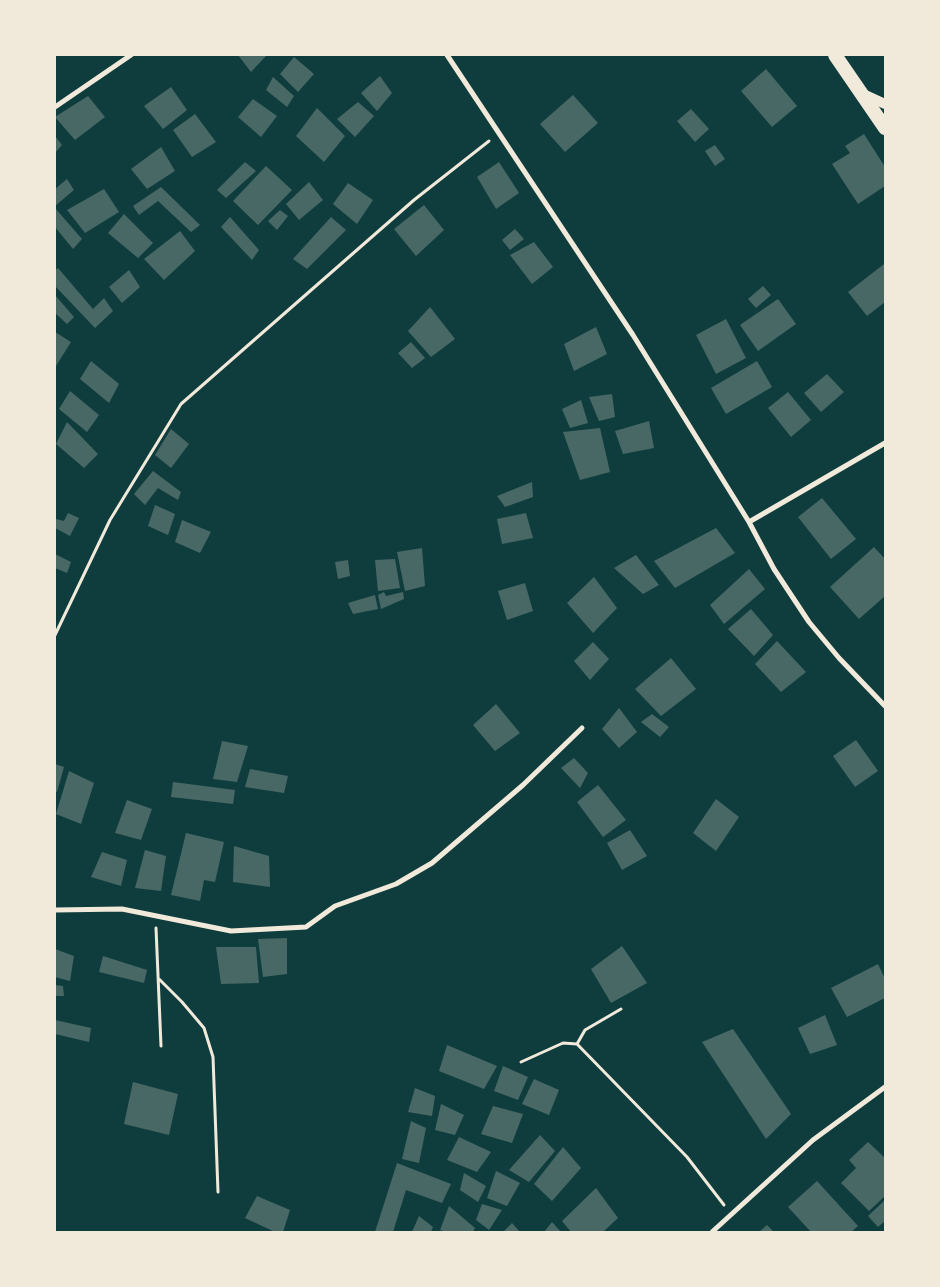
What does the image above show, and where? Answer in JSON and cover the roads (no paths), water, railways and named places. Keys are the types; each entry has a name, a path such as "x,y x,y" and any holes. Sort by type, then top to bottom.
{"highway":[{"path":"835,55 885,128"}],"main road":[{"path":"860,93 885,104"}],"street":[{"path":"55,108 131,55"},
{"path":"447,55 633,335 749,522 774,569 809,622 839,658 885,706"},
{"path":"749,522 885,443"},
{"path":"55,910 122,909 231,931 306,927 335,906 396,884 432,863 523,785 582,728"},
{"path":"712,1232 813,1140 885,1087"}]}
